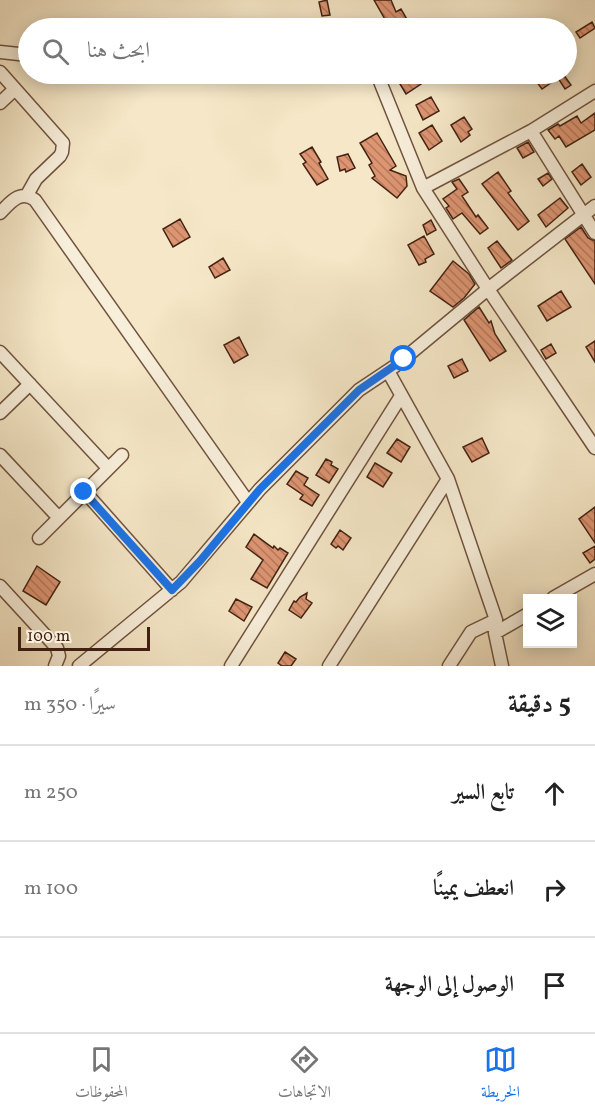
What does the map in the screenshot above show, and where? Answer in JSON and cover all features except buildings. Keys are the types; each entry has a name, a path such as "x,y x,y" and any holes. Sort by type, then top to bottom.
{"street":[{"path":"0,52 18,54"},
{"path":"0,72 63,143 60,156 36,179 27,195"},
{"path":"381,84 423,188 595,448"},
{"path":"0,104 15,89"},
{"path":"423,188 531,131 595,91"},
{"path":"531,131 595,233"},
{"path":"0,213 18,196 27,195 35,200 248,502"},
{"path":"79,666 172,590 200,561 248,502 359,390 388,371 595,206"},
{"path":"0,351 108,468"},
{"path":"388,371 448,479 496,620 495,633 502,666"},
{"path":"0,413 30,384"},
{"path":"231,666 401,396"},
{"path":"0,454 59,518"},
{"path":"39,538 122,455"},
{"path":"329,666 448,479"},
{"path":"84,492 172,590"},
{"path":"560,594 595,574"},
{"path":"0,586 57,648 59,656 55,666"},
{"path":"495,633 523,617"},
{"path":"449,666 471,632 496,620"}],"route":[{"path":"84,492 172,590 200,561 260,489 359,390 404,359"}]}
